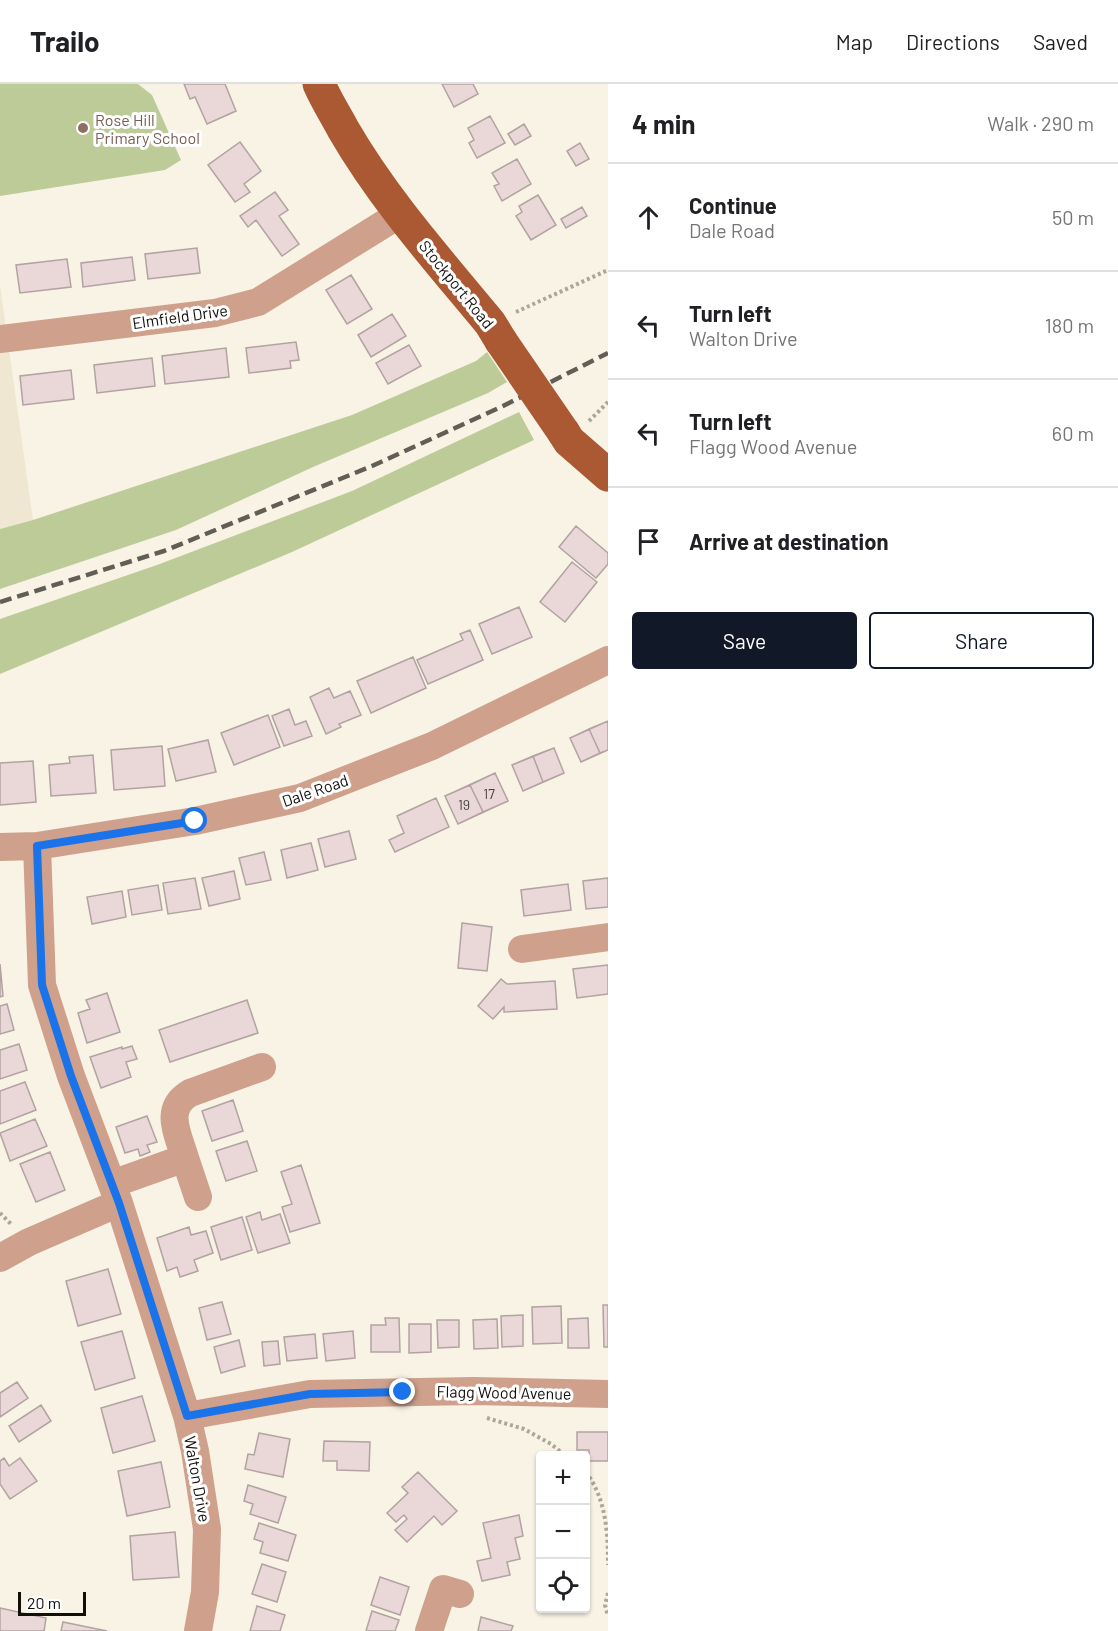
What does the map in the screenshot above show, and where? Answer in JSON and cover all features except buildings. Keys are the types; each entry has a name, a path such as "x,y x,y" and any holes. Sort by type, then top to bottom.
{"main road":[{"name":"Stockport Road","path":"319,84 358,155 400,214 496,332 569,441 608,475"}],"street":[{"name":"Elmfield Drive","path":"4,338 215,314 258,302 400,214"},
{"name":"Dale Road","path":"0,847 37,846 195,821 300,798 432,746 608,660"},
{"name":"Walton Drive","path":"37,846 42,985 71,1076 116,1193 187,1416 195,1451 207,1529 206,1592 198,1631"},
{"path":"522,948 608,938"},
{"path":"198,1197 175,1123 174,1113 177,1103 190,1093 262,1067"},
{"path":"0,1258 116,1193 185,1158"},
{"name":"Flagg Wood Avenue","path":"187,1416 310,1394 473,1391 608,1394"},
{"path":"429,1631 443,1589 460,1594"}],"path":[{"path":"496,332 608,270"},
{"path":"482,1417 524,1429 561,1451"},
{"path":"590,1478 594,1483 605,1516 608,1565"},
{"path":"608,1593 605,1605 608,1616"}],"shaded area":[{"path":"0,285 33,520 0,529"}],"green space":[{"name":"Rose Hill Primary School","path":"0,84 138,84 152,95 181,160 165,170 0,196"},
{"path":"487,352 507,382 488,393 313,467 176,530 0,589 0,529 352,415 476,361"},
{"path":"519,412 534,440 292,552 0,674 0,619 157,565 352,491"}],"railway":[{"path":"0,602 164,551 372,466 503,406 608,353"}],"place":[{"name":"Rose Hill Primary School","path":"83,128"}],"route":[{"path":"195,821 37,846 42,985 71,1076 119,1203 187,1416 310,1394 403,1392"}]}
